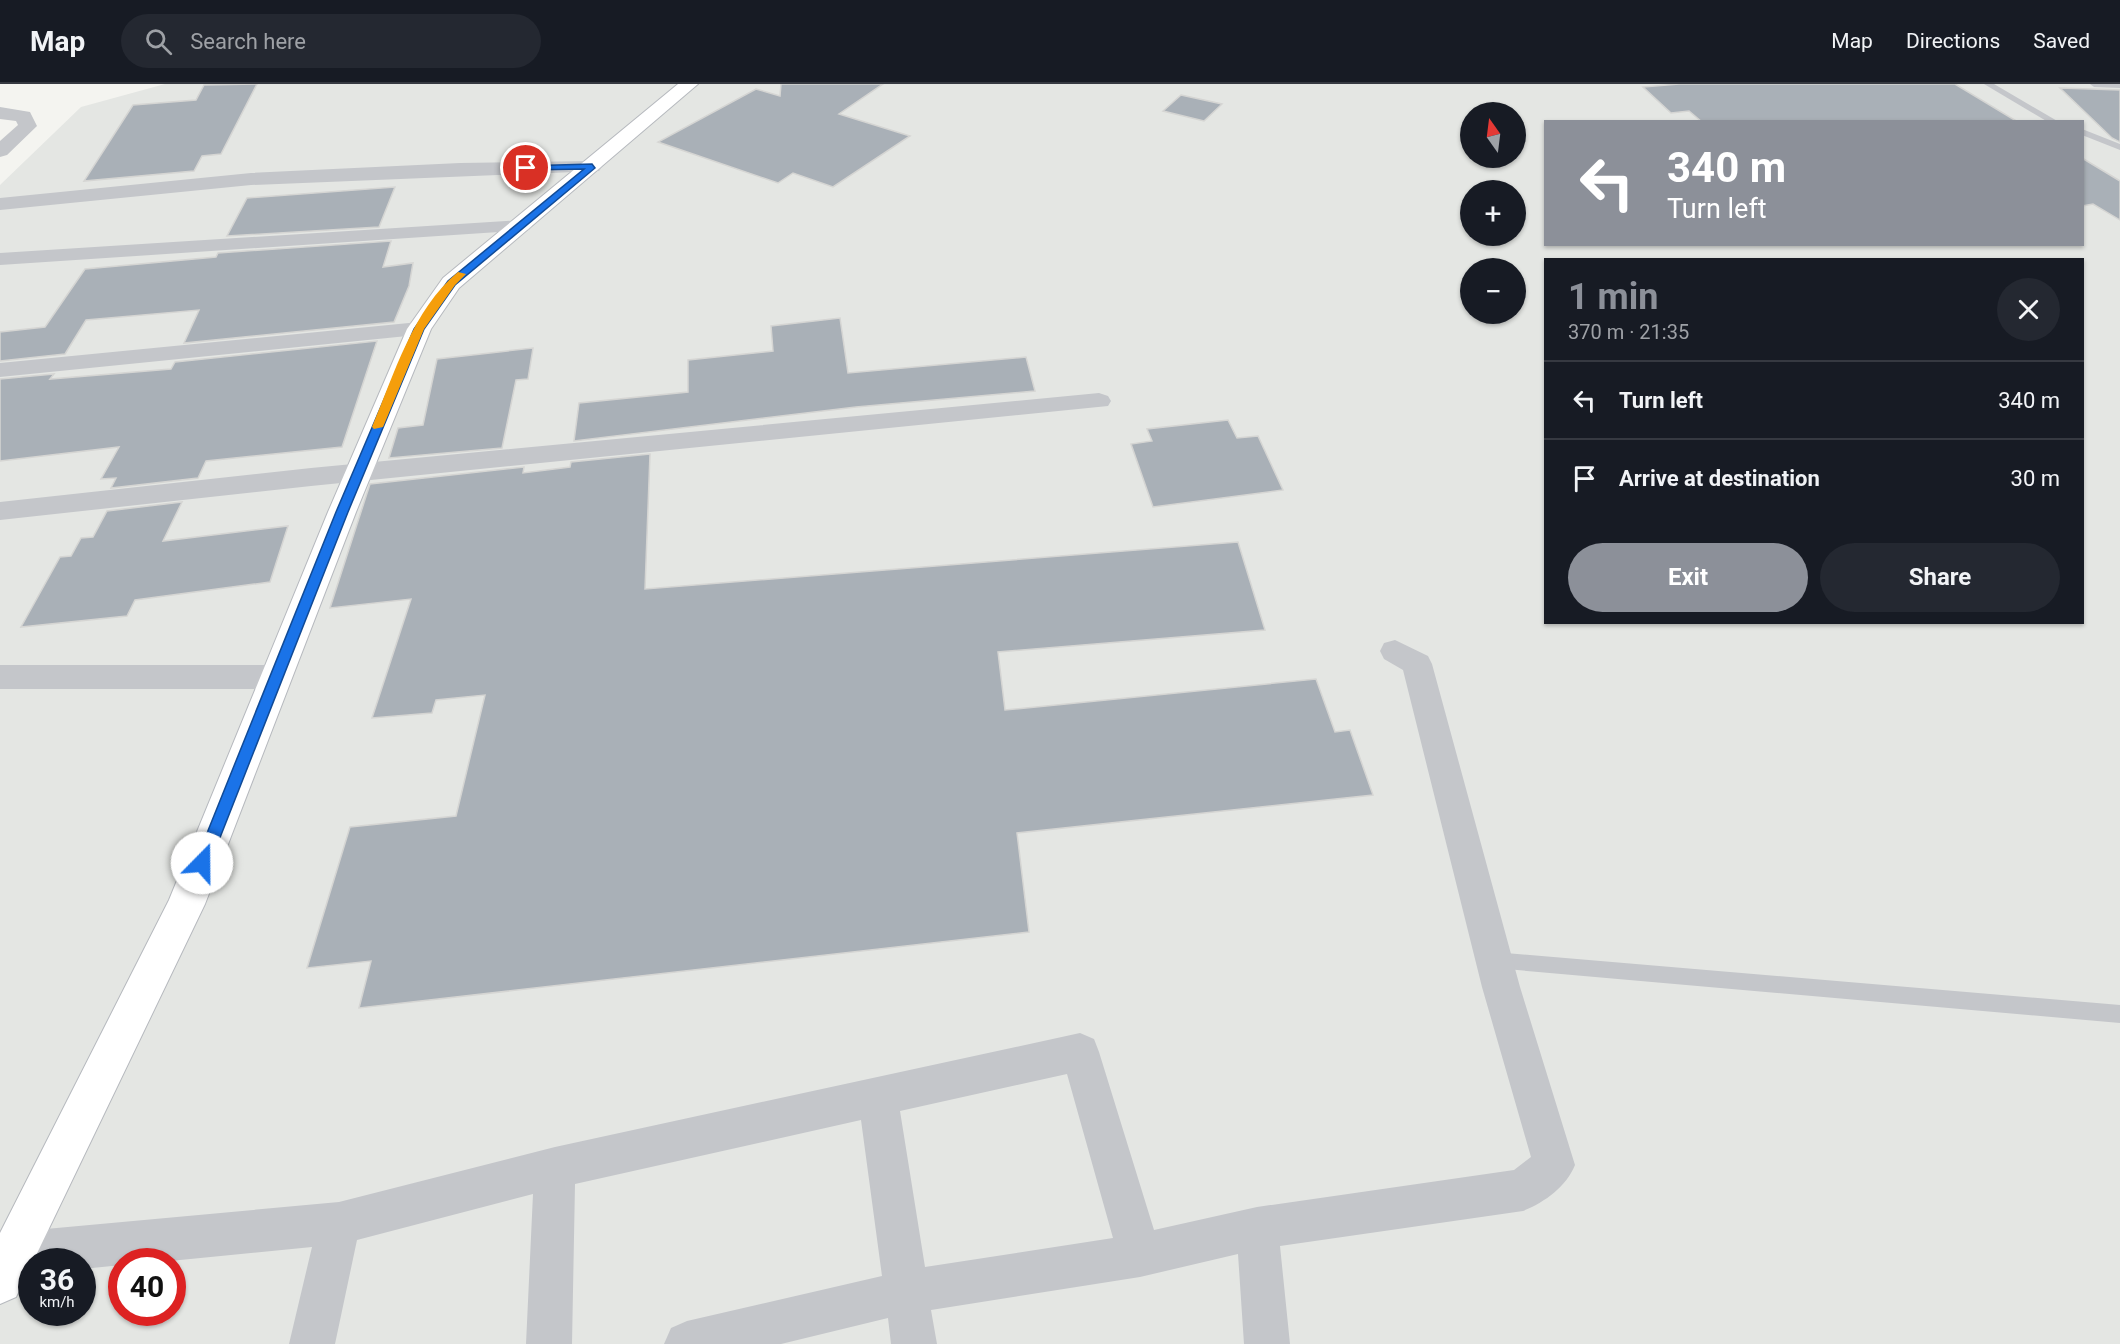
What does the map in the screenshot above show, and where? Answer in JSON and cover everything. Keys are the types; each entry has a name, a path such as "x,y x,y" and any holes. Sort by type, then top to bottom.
{"street":[{"path":"7,1268 186,904 358,472 419,329 451,283 522,226 689,84"},
{"path":"0,113 23,116 28,126 0,151"},
{"path":"0,204 251,179 460,169 592,166"},
{"path":"0,259 522,226"},
{"path":"0,370 419,329"},
{"path":"0,511 358,472 1099,401"},
{"path":"687,1344 906,1293 1140,1255 1257,1228 1523,1190 1554,1165 1494,960 1417,664 1395,651"},
{"path":"0,677 276,677"},
{"path":"7,1268 339,1223 555,1168 1080,1052 1140,1255"},
{"path":"878,1095 914,1344"},
{"path":"549,1344 555,1168"},
{"path":"312,1344 339,1223"},
{"path":"1257,1228 1267,1344"}],"lane":[{"path":"1988,84 2051,120"},
{"path":"2094,84 2120,85"},
{"path":"2084,133 2120,147"},
{"path":"1494,960 2120,1014"}],"shaded area":[{"path":"165,84 2120,84 2120,1344 0,1344 0,185 81,107"}],"building":[{"path":"257,84 221,154 202,156 194,171 84,181 133,105 196,100 204,85"},
{"path":"781,84 883,84 839,114 910,136 833,187 793,173 778,183 658,142 756,89 780,96"},
{"path":"1679,84 1955,84 2015,120 1700,120 1689,111 1671,113 1643,87"},
{"path":"2060,88 2120,90 2120,142 2112,138"},
{"path":"1181,95 1222,104 1204,121 1163,111"},
{"path":"2084,159 2120,181 2120,220 2093,204 2084,206"},
{"path":"395,187 379,227 227,236 247,198"},
{"path":"391,241 383,267 413,263 409,286 394,322 184,343 199,310 86,320 65,354 0,361 0,332 45,327 85,269 216,257 218,253"},
{"path":"840,318 848,373 1026,357 1035,391 856,407 574,441 579,403 688,392 688,360 773,351 771,326"},
{"path":"377,341 342,447 206,461 198,478 111,488 116,478 101,479 119,447 0,461 0,379 54,374 50,379 171,369 175,362"},
{"path":"533,348 528,379 516,380 502,448 389,458 398,428 423,425 437,359"},
{"path":"1228,420 1237,438 1258,436 1283,490 1153,507 1131,444 1152,441 1147,429"},
{"path":"650,454 645,589 1238,542 1265,630 998,652 1005,710 1316,679 1335,732 1350,730 1373,795 1017,833 1029,932 359,1008 371,961 307,968 350,827 456,816 485,695 436,700 432,713 372,718 411,599 330,608 370,484 524,467 523,473 570,467 571,462"},
{"path":"182,502 163,541 288,526 270,582 135,600 127,616 21,627 60,557 71,556 81,538 93,537 107,511"}],"slow traffic":[{"path":"378,427 419,329 451,283 462,274"}],"route":[{"path":"202,863 342,512 419,329 451,283 592,166 526,168"}]}
